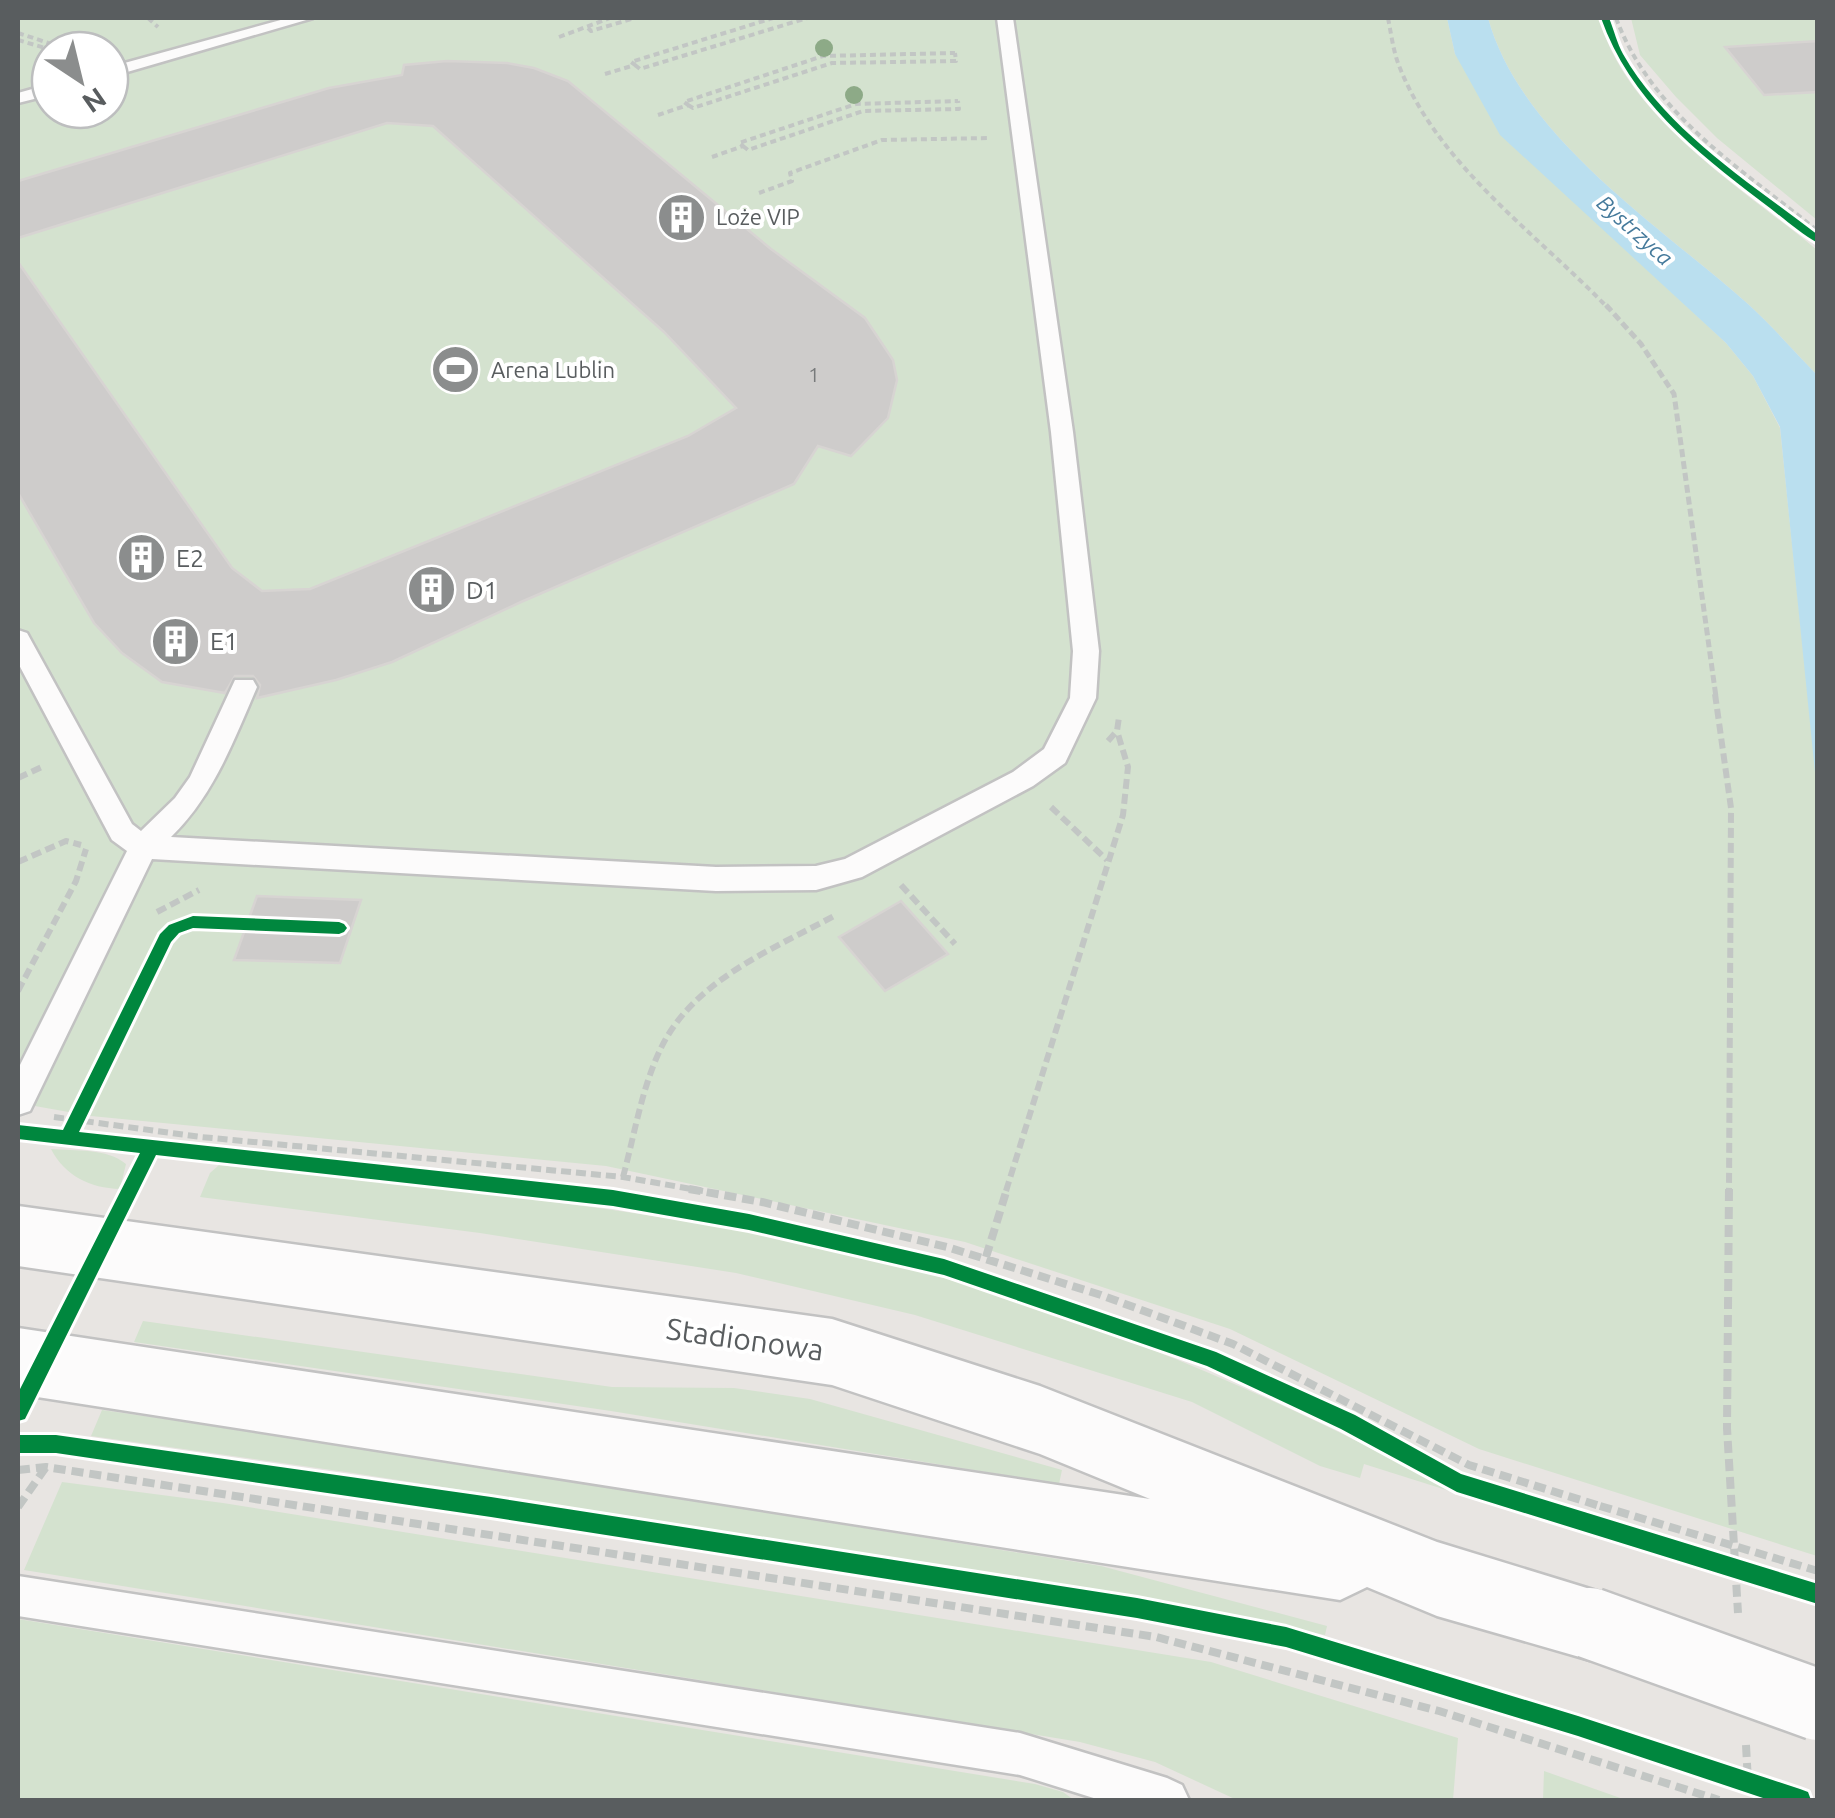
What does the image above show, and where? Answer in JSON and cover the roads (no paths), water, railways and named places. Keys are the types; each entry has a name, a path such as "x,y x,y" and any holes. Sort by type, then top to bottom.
{"street":[{"name":"Stadionowa","path":"18,1236 832,1352 1040,1420 1437,1579 1590,1624 1818,1705"},
{"name":"Stadionowa","path":"18,1361 1437,1579"}],"lane":[{"path":"130,66 305,18"},
{"path":"18,640 122,832 142,848 716,879 816,878 852,869 1023,778 1055,756 1083,698 1086,651 1062,432 1005,18"},
{"path":"18,1101 142,848 185,806 202,782 244,686"},
{"path":"18,1596 1020,1754 1162,1800"}],"water":[{"name":"Bystrzyca","path":"1447,18 1488,18 1505,61 1530,102 1561,140 1635,210 1748,304 1817,375 1817,792 1780,427 1753,376 1726,343 1500,135 1455,54"}],"place":[{"name":"Loże VIP","path":"681,217"},
{"name":"Arena Lublin","path":"456,370"},
{"name":"E2","path":"141,558"},
{"name":"D1","path":"431,590"},
{"name":"E1","path":"175,641"}]}
